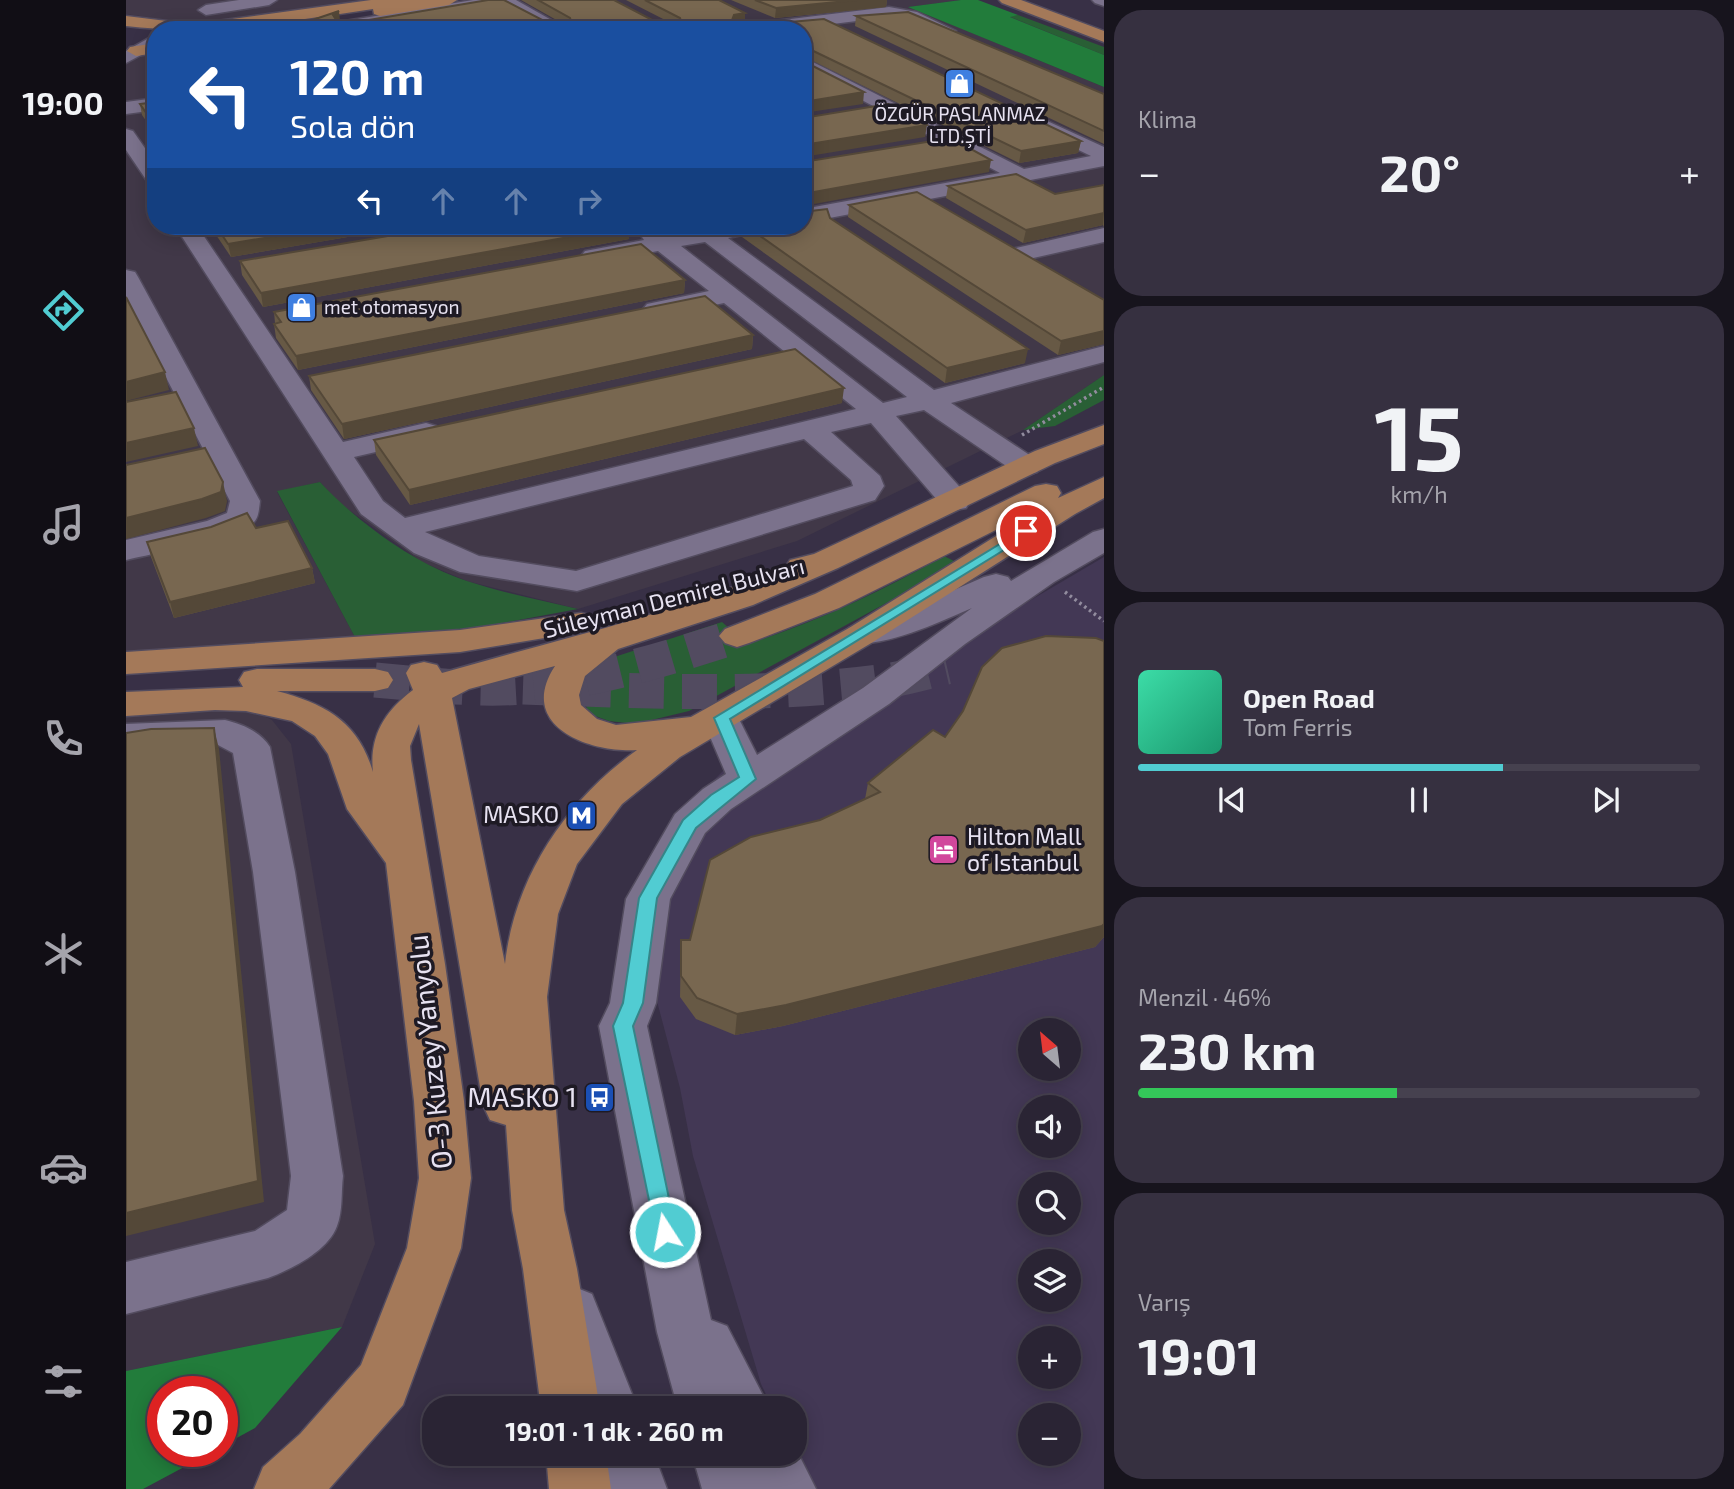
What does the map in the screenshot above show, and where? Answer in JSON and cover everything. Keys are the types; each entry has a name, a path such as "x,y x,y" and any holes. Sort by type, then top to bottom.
{"main road":[{"path":"264,21 405,0"},
{"path":"312,21 449,0"},
{"path":"993,0 1104,37"},
{"path":"1006,0 1082,30"},
{"path":"1024,0 1104,27"},
{"path":"1043,0 1058,12"},
{"path":"126,21 147,24"},
{"path":"126,27 147,36"},
{"path":"131,55 147,45"},
{"path":"1072,446 1104,427"},
{"path":"1072,446 1104,434"},
{"name":"Süleyman Demirel Bulvarı","path":"126,686 284,679 381,664 616,616 826,561 1072,446"},
{"name":"Süleyman Demirel Bulvarı","path":"737,636 827,601 1104,463"},
{"path":"538,1210 526,1057 524,997 527,959 536,914 558,860 584,822 608,794 666,748 861,635 1064,508 1104,486"},
{"path":"432,692 476,675 613,639 741,598 826,561"},
{"path":"613,639 587,656 568,674 561,691 562,710 574,723 606,736 623,738 687,728 721,718"},
{"path":"381,664 400,651 417,664 428,680 432,692 511,1120 538,1210 550,1269 569,1396"},
{"name":"Süleyman Demirel Bulvarı","path":"126,663 381,664"},
{"name":"O-3 Kuzey Yanyolu","path":"285,1489 321,1455 382,1385 434,1248 445,1178 438,1087 391,747 398,727 432,692"},
{"path":"126,704 213,698 247,699 275,703 306,713 326,725 337,737 346,751 362,799 376,824 408,861"},
{"path":"577,1466 580,1489"}],"street":[{"path":"206,10 269,0"},
{"path":"373,21 503,0 544,21"},
{"path":"424,12 439,21"},
{"path":"820,12 860,38"},
{"path":"789,21 820,12 849,17 899,13 959,36"},
{"path":"812,67 1022,176"},
{"path":"126,108 147,105"},
{"path":"853,113 891,107"},
{"path":"1019,114 1104,155"},
{"path":"129,139 147,140"},
{"path":"129,139 147,166"},
{"path":"926,145 954,140"},
{"path":"812,232 844,228 935,204 1022,176 1104,160"},
{"path":"971,206 1104,180"},
{"path":"812,215 935,204"},
{"path":"195,235 228,267 303,380 336,452 372,507 425,546 472,565 577,581 864,493 869,485 865,476 808,428"},
{"path":"652,235 876,411 955,501"},
{"path":"568,260 710,235 781,235"},
{"path":"710,235 929,400 1026,466"},
{"path":"1020,254 1104,235"},
{"path":"999,242 1051,273"},
{"path":"126,550 218,528 242,518 245,501 206,456 177,400 155,331 128,283"},
{"path":"632,314 728,295"},
{"path":"126,337 155,331"},
{"path":"770,356 797,349"},
{"path":"399,529 929,400 1041,360 1104,354"},
{"path":"336,452 458,425"},
{"path":"861,635 909,622 956,604 1051,555 1104,532"},
{"path":"704,1396 685,1332 623,1026 633,1003 637,983 648,898 689,824 717,799 876,696 953,637 1042,575 1104,539"},
{"path":"721,718 748,779"},
{"path":"126,736 225,732 251,747 274,872 317,1176 312,1223 268,1253 126,1288"},
{"path":"550,1269 563,1290 604,1396"},
{"path":"675,1283 734,1396"},
{"path":"628,1466 636,1489"},
{"path":"726,1466 733,1489"},
{"path":"773,1466 785,1489"}],"path":[{"path":"996,448 1104,387"},
{"path":"1042,575 1104,621"}],"shaded area":[{"path":"126,0 379,0 241,21 173,21 126,14"},
{"path":"473,0 961,0 909,7 1104,87 1104,375 1023,430 797,541 578,609 467,581 422,562 339,503 320,482 277,492 357,641 126,651 126,62 147,54 147,235 812,235 812,21 339,21"},
{"path":"1104,557 1104,1489 814,1489 802,1466 807,1466 807,1396 767,1396 761,1384 693,1156 680,1088 649,971 615,970 622,927 698,796 724,770 874,692"},
{"path":"246,707 272,720 291,744 375,1244 342,1327 126,1371 126,713"}],"green space":[{"path":"978,0 1018,15 1010,17 1104,55 1104,87 908,7"},
{"path":"1018,15 1104,47 1104,55 1008,16"},
{"path":"1104,375 1104,400 1055,426 1023,430"},
{"path":"320,482 351,512 388,540 447,574 508,593 578,609 486,626 357,641 277,491"},
{"path":"944,556 956,562 689,711 635,724 609,721 595,716 587,709 583,695 585,684 589,673 602,661 722,622 747,644 848,605"},
{"path":"342,1327 255,1428 238,1437 238,1376 147,1376 147,1467 184,1467 143,1489 126,1489 126,1371"}],"building":[{"path":"488,0 504,0 544,21 363,21"},
{"path":"538,0 614,0 654,21 571,21"},
{"path":"645,0 719,0 745,13 734,15 732,20 681,21"},
{"path":"755,0 857,0 776,8"},
{"path":"339,11 333,15 337,21 310,21"},
{"path":"908,12 1104,94 1104,131 856,16"},
{"path":"824,19 1081,141 1021,151 812,50 812,21 801,21"},
{"path":"812,66 864,92 812,101"},
{"path":"147,103 147,114 140,104"},
{"path":"888,104 927,125 812,144 812,117"},
{"path":"951,138 991,160 812,192 812,161"},
{"path":"1016,174 1055,194 1104,185 1104,213 1026,230 948,186"},
{"path":"917,192 1104,300 1104,331 1061,341 849,205"},
{"path":"827,209 830,218 1028,349 947,368 759,235 812,235 812,211"},
{"path":"222,235 282,235 228,244"},
{"path":"394,235 580,235 261,293 240,261"},
{"path":"641,244 685,280 296,356 274,324 281,322 274,312"},
{"path":"705,296 753,335 342,424 309,376"},
{"path":"126,297 165,372 126,382"},
{"path":"795,349 844,388 409,490 374,440"},
{"path":"176,392 194,428 126,443 126,402"},
{"path":"205,448 223,482 221,492 126,518 126,465"},
{"path":"247,513 256,528 288,521 312,568 170,602 147,542 211,527"},
{"name":"Hilton Mall of Istanbul","path":"1046,636 1096,638 1104,641 1104,924 786,1005 737,1014 697,998 681,976 681,940 690,940 710,860 751,837 820,820 880,792 868,783 933,730 945,737 963,711 982,667 1002,648"},
{"path":"214,728 258,1181 126,1213 126,733 151,729"}],"tunnel":[{"path":"375,680 487,688 551,684 632,668 737,636"},
{"path":"523,687 701,692 790,690 879,682 947,667"}],"place":[{"name":"ÖZGÜR PASLANMAZ LTD.ŞTİ","path":"960,83"},
{"name":"met otomasyon","path":"301,307"},
{"name":"MASKO","path":"582,815"},
{"name":"Hilton Mall of Istanbul","path":"944,850"},
{"name":"MASKO 1","path":"600,1097"}],"route":[{"path":"665,1232 623,1026 633,1003 639,973 648,898 689,824 717,799 748,779 738,751 721,718 1026,531"}]}
